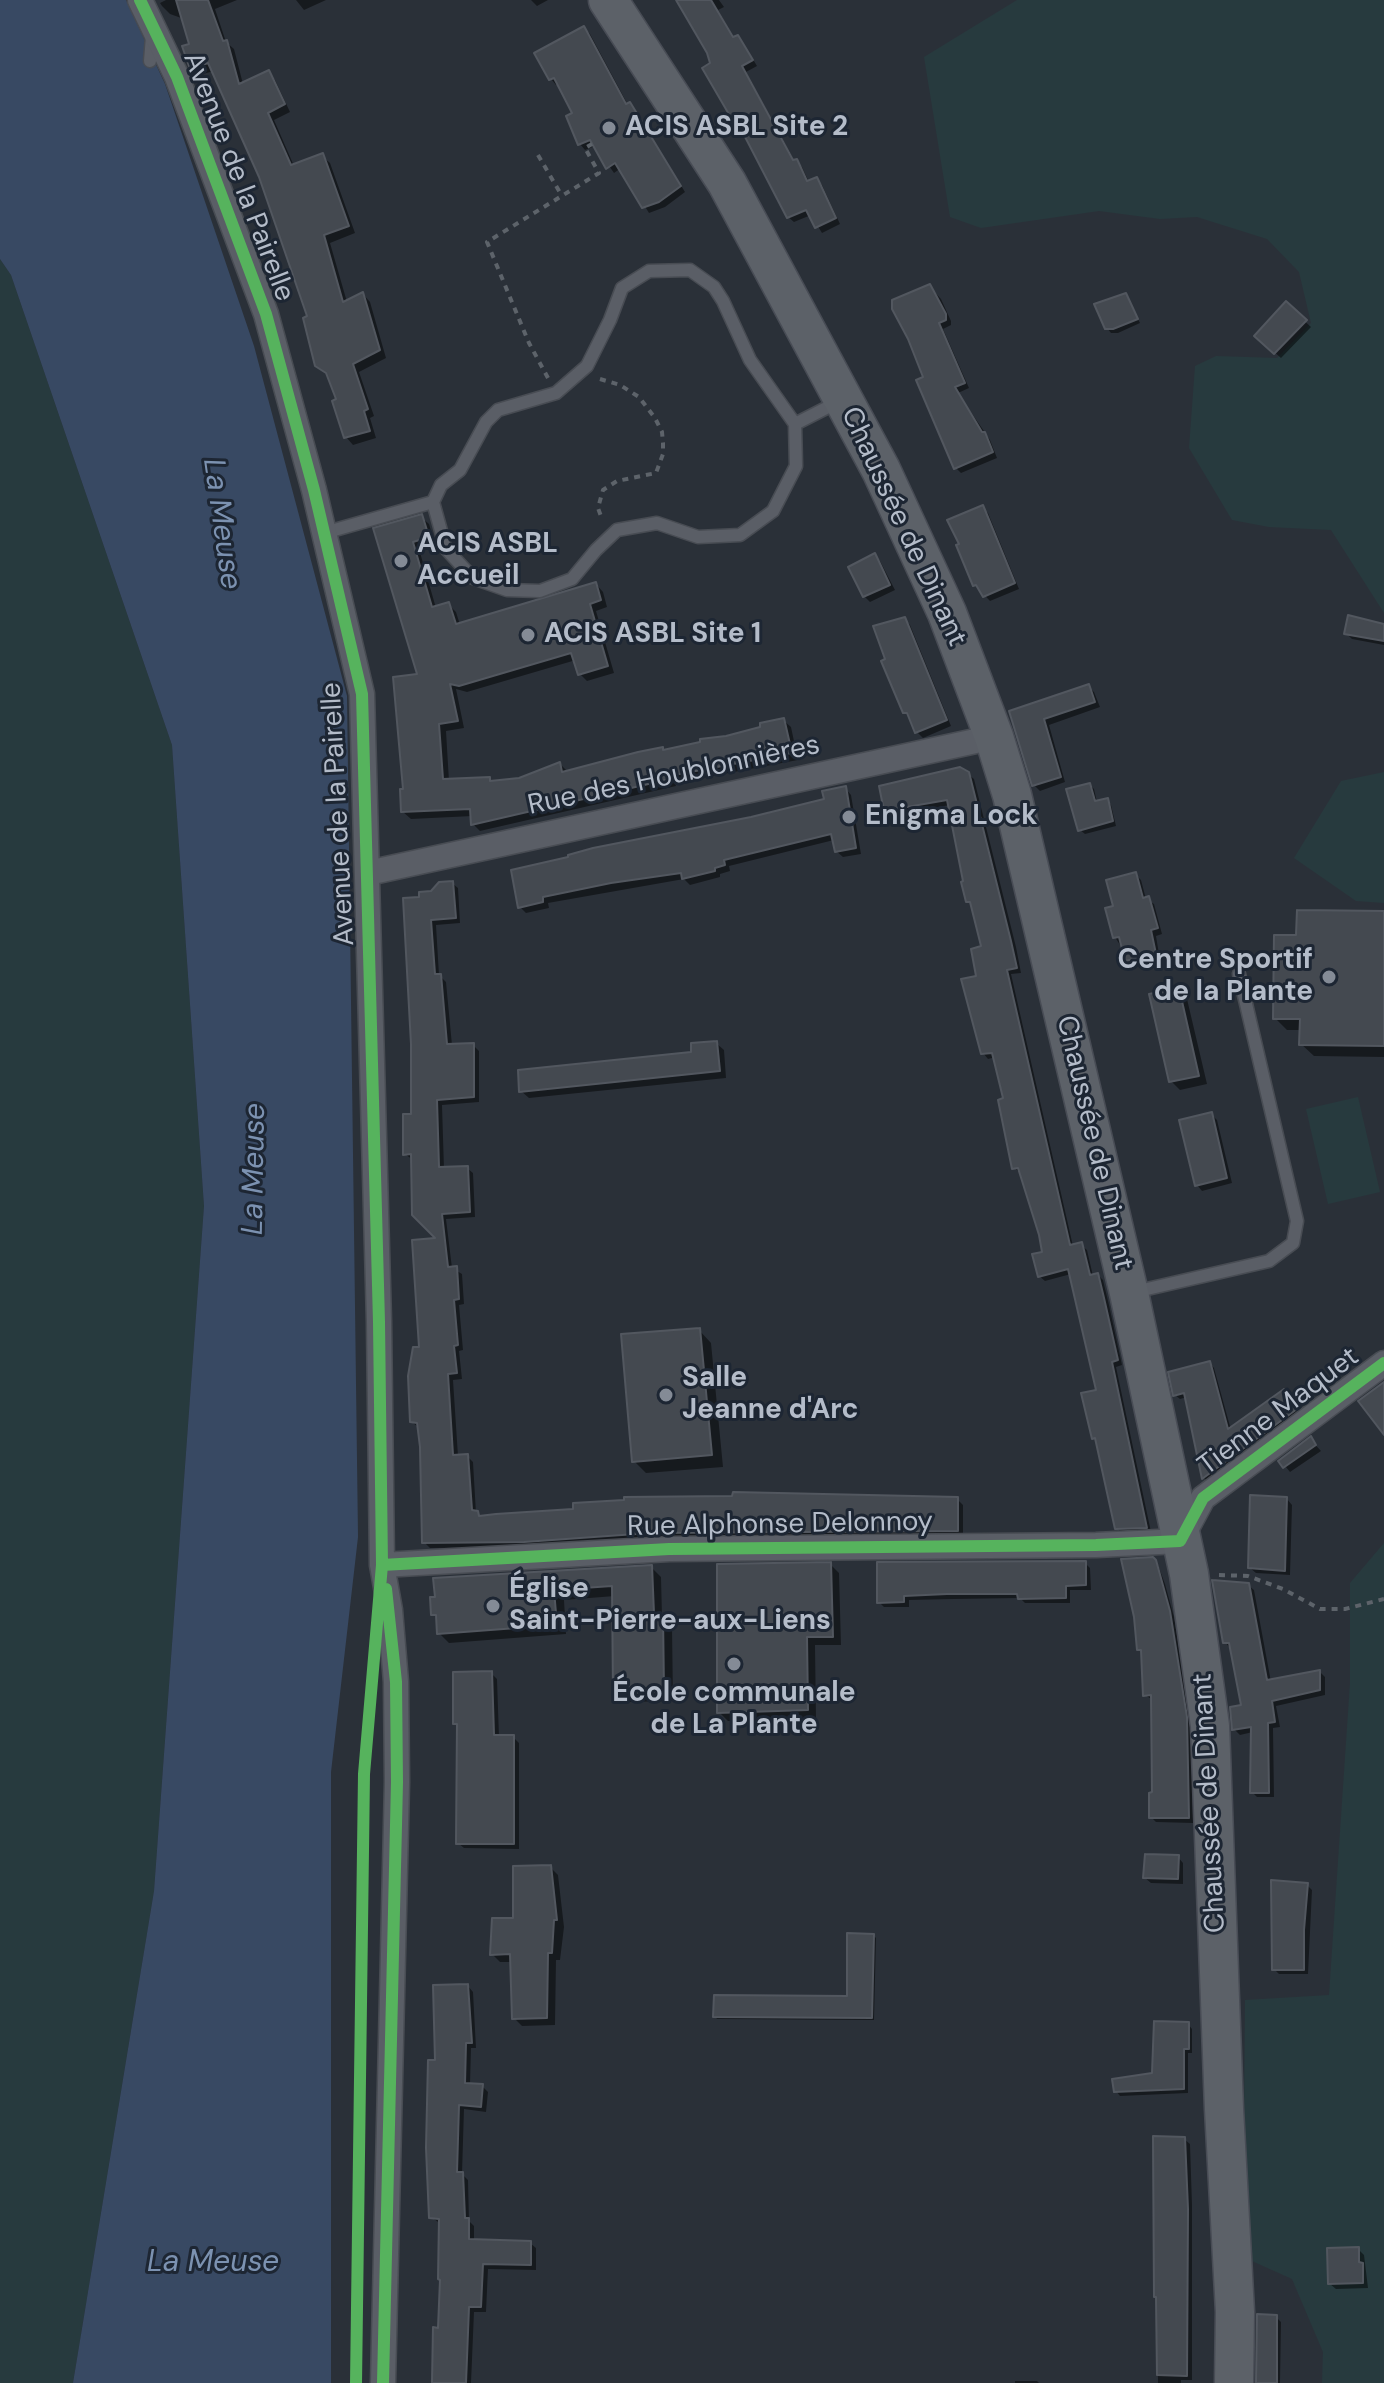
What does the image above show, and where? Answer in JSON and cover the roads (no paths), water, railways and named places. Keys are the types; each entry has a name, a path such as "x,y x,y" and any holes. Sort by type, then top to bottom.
{"main road":[{"name":"Chaussée de Dinant","path":"608,0 727,183 881,470 947,613 994,737 1012,795 1129,1293 1184,1558 1210,1726 1235,2312 1234,2383"}],"street":[{"name":"Avenue de la Pairelle","path":"140,0 177,77 266,314 324,533 362,694 382,1565 395,1668 397,1767 383,2383"},
{"name":"Rue des Houblonnières","path":"368,873 994,737"},
{"name":"Tienne Maquet","path":"1184,1558 1203,1498 1384,1363"},
{"name":"Rue Alphonse Delonnoy","path":"382,1565 669,1549 1184,1558"}],"lane":[{"path":"150,61 152,25"},
{"path":"690,270 714,287 750,360 795,424 796,466 773,511 740,535 698,537 657,523 617,530 572,579 540,591 507,590 473,578 446,549 433,502 441,485 460,470 478,435 498,410 556,393 579,373 595,353 622,288 649,271 690,270"},
{"path":"795,424 843,399"},
{"path":"324,533 433,502"},
{"path":"1129,1293 1269,1261 1293,1243 1297,1221 1239,974"}],"water":[{"name":"La Meuse","path":"0,0 126,0 165,84 254,346 347,696 358,1537 331,1772 331,2383 73,2383 154,1891 204,1206 172,745 11,275 0,259"}],"place":[{"name":"ACIS ASBL Site 2","path":"609,128"},
{"name":"ACIS ASBL Accueil","path":"401,561"},
{"name":"ACIS ASBL Site 1","path":"528,635"},
{"name":"Enigma Lock","path":"849,817"},
{"name":"Centre Sportif de la Plante","path":"1329,977"},
{"name":"Salle Jeanne d'Arc","path":"666,1395"},
{"name":"Église Saint-Pierre-aux-Liens","path":"493,1606"},
{"name":"École communale de La Plante","path":"734,1664"}]}
